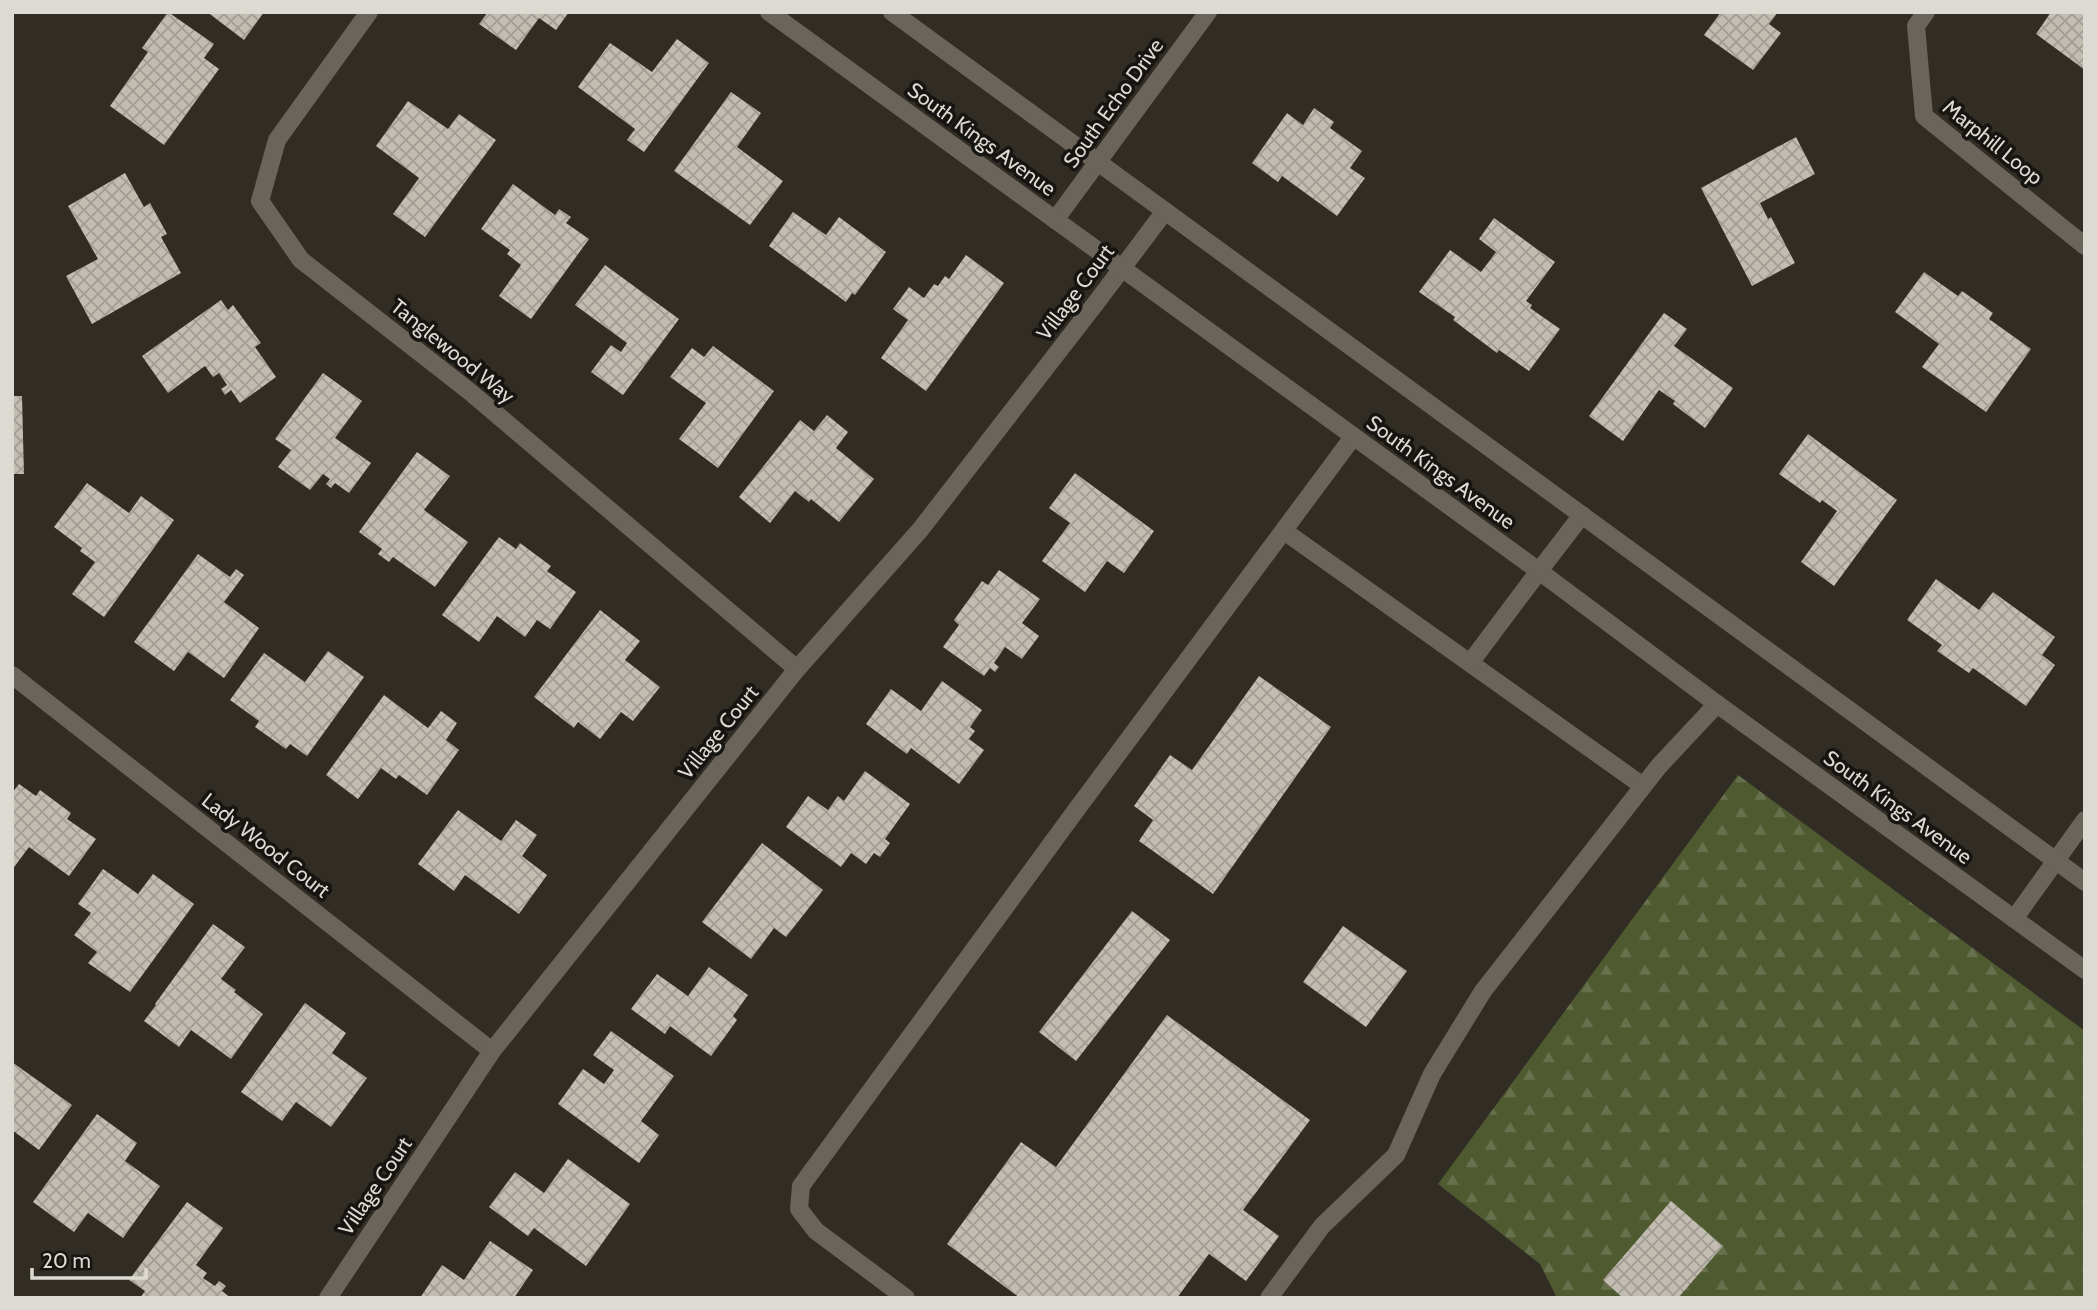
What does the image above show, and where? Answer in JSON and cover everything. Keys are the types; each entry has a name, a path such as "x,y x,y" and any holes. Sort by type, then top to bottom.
{"street":[{"name":"Tanglewood Way","path":"369,12 277,141 260,201 301,260 469,391 797,669"},
{"name":"South Kings Avenue","path":"769,12 2085,971"},
{"path":"892,12 2085,882"},
{"name":"South Echo Drive","path":"1055,220 1208,12"},
{"name":"Marphill Loop","path":"1926,12 1916,26 1924,116 2085,246"},
{"name":"Village Court","path":"328,1298 492,1051 797,669 920,530 1165,211"},
{"path":"906,1298 816,1231 799,1209 801,1186 1353,438"},
{"path":"1470,663 1582,515"},
{"path":"1284,531 1643,786"},
{"name":"Lady Wood Court","path":"12,675 492,1051"},
{"path":"1269,1298 1322,1226 1396,1154 1432,1074 1483,991 1659,766 1717,704"},
{"path":"2014,919 2085,820"}],"green space":[{"path":"1738,775 2085,1031 2085,1298 1557,1298 1540,1264 1438,1184"}],"building":[{"path":"168,12 214,44 204,58 219,69 164,145 110,106 148,52 142,48"},
{"path":"207,12 264,12 244,40"},
{"path":"488,12 569,12 556,30 539,18 516,50 479,24"},
{"path":"1721,12 1778,12 1769,24 1781,33 1753,70 1704,35"},
{"path":"2051,12 2085,12 2085,70 2036,34"},
{"path":"677,39 709,63 644,152 627,140 635,129 578,87 610,43 652,72"},
{"path":"731,92 761,113 737,147 783,181 750,225 674,171"},
{"path":"408,101 448,129 459,114 496,140 425,237 393,214 419,178 376,146"},
{"path":"1314,108 1334,122 1330,128 1362,151 1350,168 1365,178 1337,216 1282,176 1278,182 1252,163 1287,113 1303,125"},
{"path":"1796,137 1815,174 1760,203 1768,219 1771,217 1795,263 1752,286 1701,188"},
{"path":"125,173 144,207 150,203 167,234 161,237 181,273 92,324 66,276 98,259 68,206"},
{"path":"513,184 555,215 559,209 571,217 566,223 589,239 531,319 499,296 521,265 507,254 510,250 481,229"},
{"path":"793,212 826,235 839,217 886,252 855,295 852,293 846,302 769,246"},
{"path":"1494,218 1555,262 1526,301 1532,305 1530,308 1560,329 1529,371 1499,350 1497,353 1453,320 1455,317 1419,292 1450,250 1481,272 1496,252 1479,239"},
{"path":"966,255 1004,283 926,391 881,358 908,320 893,309 909,287 924,298 934,284 938,286 945,276 949,279"},
{"path":"605,265 679,319 623,395 591,372 611,345 621,352 627,343 575,305"},
{"path":"1924,272 1958,296 1962,291 1993,313 1989,319 2031,349 1986,412 1922,367 1939,344 1895,312"},
{"path":"221,300 228,310 233,305 261,343 255,347 276,377 240,403 231,390 225,395 221,389 227,385 219,373 213,377 205,366 168,393 142,356"},
{"path":"1664,313 1687,329 1674,346 1733,388 1705,428 1659,390 1623,441 1589,416"},
{"path":"713,346 774,391 718,468 679,439 706,403 670,377 692,348 704,357"},
{"path":"323,373 362,401 335,438 371,463 349,493 335,483 331,488 326,484 330,479 323,474 310,490 278,467 291,450 275,439"},
{"path":"12,396 22,396 24,474 12,474"},
{"path":"827,415 848,432 836,448 874,479 839,522 811,499 809,502 795,491 770,523 739,497 800,420 814,431"},
{"path":"1808,434 1897,500 1834,586 1801,562 1837,511 1822,500 1820,503 1779,474"},
{"path":"417,452 450,476 424,510 468,542 435,587 393,557 389,562 378,554 382,549 359,532"},
{"path":"1075,473 1154,531 1124,573 1107,561 1085,592 1042,561 1070,523 1049,508"},
{"path":"87,483 129,513 141,496 174,520 104,617 72,594 95,562 80,551 82,548 54,527"},
{"path":"499,537 516,549 520,543 551,566 547,571 576,592 550,629 537,620 525,637 497,616 479,642 442,615"},
{"path":"198,554 230,577 236,569 244,575 224,602 259,628 224,678 188,652 174,671 134,642"},
{"path":"999,570 1040,599 1022,623 1039,636 1022,659 1005,647 994,663 999,667 995,672 990,668 984,676 943,647 959,625 954,620 982,581 988,585"},
{"path":"1936,579 1979,610 1993,592 2055,637 2042,655 2055,665 2026,706 1973,668 1969,673 1937,651 1942,645 1907,620"},
{"path":"600,610 640,641 625,660 660,687 633,721 621,712 600,739 578,722 574,728 534,697"},
{"path":"328,651 364,677 307,756 290,744 286,749 255,727 259,721 230,700 264,653 305,682"},
{"path":"1259,676 1331,727 1213,894 1139,841 1153,820 1134,806 1170,755 1192,770"},
{"path":"942,681 982,710 970,727 975,731 969,739 984,750 959,784 911,748 907,754 866,724 891,689 921,711"},
{"path":"384,695 428,728 441,711 457,723 446,740 459,750 427,795 399,775 396,779 381,768 358,799 326,775"},
{"path":"865,771 910,804 885,839 890,843 880,857 874,853 866,864 851,853 841,867 786,827 808,796 828,810 838,796 844,801"},
{"path":"19,784 36,796 40,790 71,813 67,819 96,839 69,876 29,847 12,870 12,793"},
{"path":"458,810 501,841 516,820 537,835 522,856 547,875 519,914 465,875 454,891 418,864"},
{"path":"762,843 823,890 786,937 774,928 751,959 702,922"},
{"path":"103,869 138,894 153,874 194,904 130,992 88,963 97,952 74,935 91,913 78,904"},
{"path":"1132,911 1170,940 1076,1061 1039,1032"},
{"path":"213,924 245,947 221,979 263,1014 231,1059 191,1030 179,1047 144,1021"},
{"path":"1343,926 1407,971 1366,1027 1303,982"},
{"path":"709,967 748,995 733,1016 737,1020 711,1056 670,1026 665,1034 631,1009 657,974 688,996"},
{"path":"305,1003 346,1033 332,1053 367,1078 331,1127 296,1102 282,1121 241,1092"},
{"path":"1167,1015 1310,1120 1243,1210 1279,1236 1246,1281 1209,1254 1177,1298 1020,1298 947,1244 1021,1142 1056,1167"},
{"path":"611,1031 674,1076 641,1121 659,1135 639,1163 558,1104 583,1069 604,1084 614,1070 593,1055"},
{"path":"12,1062 72,1105 39,1150 12,1130"},
{"path":"97,1114 137,1143 125,1161 160,1186 123,1238 88,1213 74,1232 33,1202"},
{"path":"568,1159 630,1204 586,1266 534,1228 528,1236 489,1207 515,1172 544,1193"},
{"path":"1671,1201 1723,1246 1678,1298 1623,1298 1603,1280"},
{"path":"187,1202 223,1228 196,1265 207,1273 203,1278 215,1286 219,1281 226,1286 222,1291 231,1298 140,1298 145,1291 129,1280"},
{"path":"490,1241 533,1270 514,1298 420,1298 442,1265 464,1280"}]}
